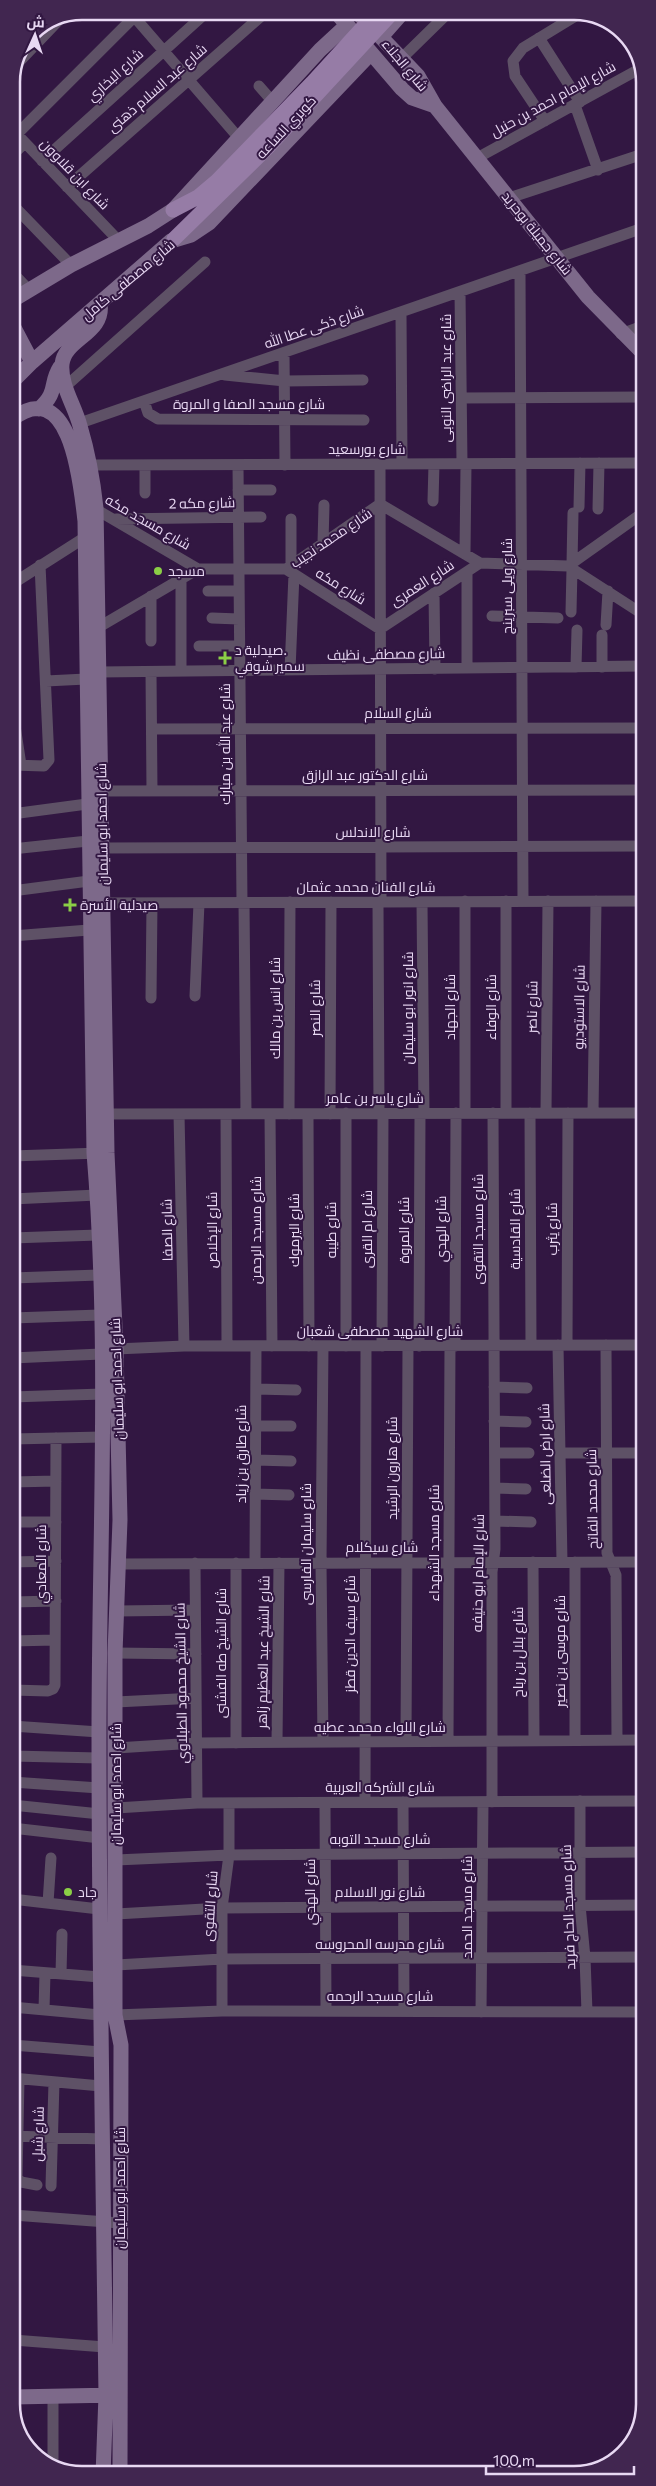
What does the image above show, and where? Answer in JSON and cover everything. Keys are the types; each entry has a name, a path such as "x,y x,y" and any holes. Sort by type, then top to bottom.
{"main road":[{"name":"شارع الجلاء","path":"343,20 412,98 436,106"},
{"name":"شارع الجلاء","path":"365,20 418,76 436,106"},
{"name":"كوبري الساعه","path":"173,210 198,197 217,181 370,20"},
{"name":"كوبري الساعه","path":"174,238 268,147 386,20"},
{"path":"381,37 396,20"},
{"name":"شارع مصطفى كامل","path":"20,296 71,265 173,210 238,137 320,50 347,25"},
{"name":"شارع مصطفى كامل","path":"32,362 174,238 191,235 209,223 371,53"},
{"name":"شارع جميلة بوحريد","path":"436,106 557,258 622,334 636,347"},
{"path":"20,415 39,409 52,396 55,376 62,365 64,355 100,320 102,312 100,304"},
{"path":"20,339 32,362 20,374"},
{"name":"شارع احمد ابو سليمان","path":"62,365 66,386 80,423 91,465 89,507 84,538 93,676 92,796 88,841 89,881 96,903 89,930 99,1092 106,1114 100,1153 97,1195 102,1394 99,1706 100,1977 108,2015 121,2045 120,2224 113,2395 104,2466"},
{"name":"شارع احمد ابو سليمان","path":"39,409 57,416 69,437 89,507 99,627 93,676"},
{"name":"شارع احمد ابو سليمان","path":"92,796 102,848 96,903 100,1153 116,1349 120,1520 120,1564 115,1653 116,1965 101,2048 105,2347 113,2395 119,2466"},
{"path":"102,1420 118,1420"},
{"path":"102,1519 120,1520"},
{"path":"99,1706 116,1706"},
{"path":"100,1866 116,1865"},
{"path":"101,2048 121,2045"},
{"path":"20,2397 113,2395"}],"street":[{"path":"20,125 128,20"},
{"path":"140,20 188,80 238,137"},
{"name":"شارع البخاري","path":"42,161 198,20"},
{"name":"شارع عبد السلام ذهنى","path":"67,187 257,20"},
{"path":"401,59 441,20"},
{"path":"545,121 512,68 517,53 569,20"},
{"path":"27,54 51,28"},
{"path":"539,38 577,103 598,170"},
{"name":"شارع الإمام احمد بن حنبل","path":"477,158 635,71"},
{"path":"259,86 272,102"},
{"name":"شارع ابن قلاوون","path":"20,138 118,240"},
{"path":"20,148 25,143"},
{"path":"509,198 636,156"},
{"path":"20,212 71,265"},
{"name":"شارع ذكى عطا الله","path":"80,423 636,230"},
{"path":"66,386 205,262"},
{"name":"شارع ويلى سبرينج","path":"520,272 523,901"},
{"path":"20,280 29,290"},
{"name":"شارع عبد الراضى النوبى","path":"460,292 465,554"},
{"path":"401,313 402,464"},
{"path":"622,334 636,329"},
{"path":"284,353 285,465"},
{"path":"221,374 285,381 363,380"},
{"path":"461,398 636,397"},
{"name":"شارع مسجد الصفا و المروة","path":"144,401 148,412 158,419 364,420"},
{"path":"571,612 571,566 580,463"},
{"path":"598,463 598,509"},
{"name":"شارع بورسعيد","path":"91,465 636,463"},
{"name":"شارع ام القرى","path":"380,464 382,1346"},
{"path":"433,501 434,464"},
{"path":"145,465 145,493"},
{"name":"شارع عبد الله بن مبارك","path":"238,465 241,847 246,1114"},
{"path":"238,490 271,490"},
{"name":"شارع محمد نجيب","path":"290,569 380,504 480,563"},
{"path":"323,544 324,505"},
{"name":"شارع مسجد مكه","path":"89,507 114,519 198,568 290,569"},
{"name":"شارع مكه 2","path":"114,519 261,517"},
{"path":"571,566 636,518"},
{"path":"290,670 291,519"},
{"path":"20,579 84,538"},
{"path":"480,563 571,566 636,610"},
{"name":"شارع العمرى","path":"380,628 480,563"},
{"path":"20,765 48,764 49,760 40,565"},
{"path":"99,627 198,568"},
{"name":"شارع مكه","path":"290,569 380,628"},
{"path":"467,572 467,668"},
{"path":"181,578 181,671"},
{"path":"208,592 239,592"},
{"path":"602,667 608,592"},
{"path":"434,594 435,668"},
{"path":"151,596 151,641"},
{"path":"492,616 558,618"},
{"path":"212,618 239,619"},
{"path":"576,667 577,630"},
{"path":"200,646 240,646"},
{"name":"شارع مصطفى نظيف","path":"46,681 93,676 181,671 636,666"},
{"path":"151,672 152,791"},
{"name":"شارع السلام","path":"152,729 636,728"},
{"name":"شارع الدكتور عبد الرازق","path":"92,796 152,791 636,790"},
{"path":"20,812 92,796"},
{"path":"20,848 88,841"},
{"name":"شارع الاندلس","path":"102,848 636,846"},
{"path":"20,890 89,881"},
{"name":"شارع الجهاد","path":"460,1113 465,901"},
{"name":"شارع الوفاء","path":"506,901 506,1113"},
{"name":"شارع ناصر","path":"546,1113 548,901"},
{"name":"شارع الاستوديو","path":"593,1113 596,901"},
{"name":"شارع الفنان محمد عثمان","path":"96,903 636,901"},
{"name":"شارع انس بن مالك","path":"289,1114 290,902"},
{"name":"شارع النصر","path":"330,1114 331,902"},
{"name":"شارع انور ابو سليمان","path":"422,902 422,1113"},
{"path":"151,998 152,903"},
{"path":"196,996 199,903"},
{"path":"20,935 89,930"},
{"name":"شارع طيبه","path":"346,1113 346,1346"},
{"name":"شارع المروة","path":"413,1346 422,1113"},
{"name":"شارع الهدي","path":"453,1346 460,1113"},
{"name":"شارع مسجد التقوى","path":"493,1113 493,1346"},
{"name":"شارع القادسية","path":"530,1113 531,1345"},
{"name":"شارع يثرب","path":"563,1345 568,1113"},
{"name":"شارع ياسر بن عامر","path":"106,1114 636,1113"},
{"name":"شارع الصفا","path":"179,1114 184,1346"},
{"name":"شارع الإخلاص","path":"226,1114 227,1346"},
{"name":"شارع مسجد الرحمن","path":"270,1114 272,1346"},
{"name":"شارع اليرموك","path":"308,1114 309,1346"},
{"path":"20,1156 100,1153"},
{"path":"20,1199 97,1195"},
{"path":"20,1238 98,1235"},
{"path":"20,1278 99,1275"},
{"path":"20,1318 100,1315"},
{"name":"شارع ارض الضلعى","path":"562,1562 560,1453 563,1345"},
{"name":"شارع محمد الفاتح","path":"606,1345 607,1553 616,1575 617,1740"},
{"name":"شارع الشهيد مصطفى شعبان","path":"116,1349 184,1346 636,1345"},
{"name":"شارع طارق بن زياد","path":"255,1563 256,1346"},
{"name":"شارع سليمان الفارسى","path":"323,1346 321,1563 323,1742"},
{"name":"شارع سيف الدين قطز","path":"365,1802 366,1346"},
{"name":"شارع هارون الرشيد","path":"406,1742 407,1562 413,1346"},
{"name":"شارع مسجد الشهداء","path":"448,1741 453,1346"},
{"name":"شارع الإمام ابو حنيفه","path":"487,1802 492,1741 495,1522 493,1346"},
{"path":"20,1358 101,1354"},
{"path":"494,1387 527,1388"},
{"path":"256,1389 296,1390"},
{"path":"20,1397 102,1394"},
{"path":"494,1421 526,1422"},
{"path":"256,1426 291,1426"},
{"path":"20,1439 102,1437"},
{"name":"شارع المعادي","path":"20,1690 48,1691 53,1689 56,1601 56,1438"},
{"path":"495,1453 529,1453"},
{"path":"560,1453 636,1453"},
{"path":"256,1460 291,1461"},
{"path":"20,1482 56,1481"},
{"path":"495,1488 526,1489"},
{"path":"255,1494 289,1495"},
{"path":"20,1522 56,1522"},
{"path":"495,1522 531,1522"},
{"path":"20,1562 56,1561"},
{"name":"شارع بلال بن رباح","path":"533,1562 534,1741"},
{"name":"شارع موسى بن نصير","path":"575,1562 575,1740"},
{"name":"شارع سيكلام","path":"120,1564 636,1562"},
{"name":"شارع الشيخ محمود الطبلاوي","path":"195,1563 197,1803"},
{"name":"شارع الشيخ طه الفشنى","path":"236,1563 236,1743"},
{"name":"شارع الشيخ عبد العظيم زاهر","path":"277,1742 279,1563"},
{"path":"20,1602 56,1601"},
{"path":"117,1611 195,1610"},
{"path":"20,1641 55,1640"},
{"path":"115,1653 196,1654"},
{"path":"116,1706 196,1698"},
{"path":"20,1726 99,1732"},
{"name":"شارع اللواء محمد عطيه","path":"116,1748 196,1743 636,1740"},
{"path":"20,1756 99,1758"},
{"path":"20,1783 99,1788"},
{"name":"شارع الشركه العربية","path":"116,1808 197,1803 636,1801"},
{"path":"403,1802 404,2011"},
{"name":"شارع مسجد الحمد","path":"481,2012 482,1853 487,1802"},
{"name":"شارع مسجد الحاج فريد","path":"580,1802 580,1905 585,1958 586,2012"},
{"name":"شارع التقوى","path":"222,2011 222,1908 228,1855 229,1803"},
{"name":"شارع الهدي","path":"325,1803 326,2011"},
{"path":"20,1806 100,1814"},
{"path":"20,1829 100,1838"},
{"name":"شارع مسجد التوبه","path":"116,1865 228,1855 636,1852"},
{"path":"48,1903 51,1858"},
{"path":"20,1900 99,1910"},
{"name":"شارع نور الاسلام","path":"116,1914 222,1908 636,1905"},
{"path":"61,1974 62,1934"},
{"name":"شارع مدرسه المحروسه","path":"116,1965 222,1959 636,1957"},
{"path":"20,1971 100,1977"},
{"path":"44,2010 45,1973"},
{"name":"شارع مسجد الرحمه","path":"20,2008 108,2015 222,2011 636,2012"},
{"path":"20,2045 101,2048"},
{"path":"20,2078 101,2086"},
{"name":"شارع شبل","path":"52,2186 54,2082"},
{"path":"20,2136 102,2139"},
{"path":"20,2181 37,2185"},
{"path":"20,2216 120,2224"},
{"path":"20,2341 105,2347"},
{"path":"53,2396 53,2459"}],"place":[{"name":"مسجد","path":"158,571"},
{"name":"صيدلية د. سمير شوقي","path":"225,658"},
{"name":"صيدلية الأسرة","path":"70,905"},
{"name":"جاد","path":"68,1892"}]}
